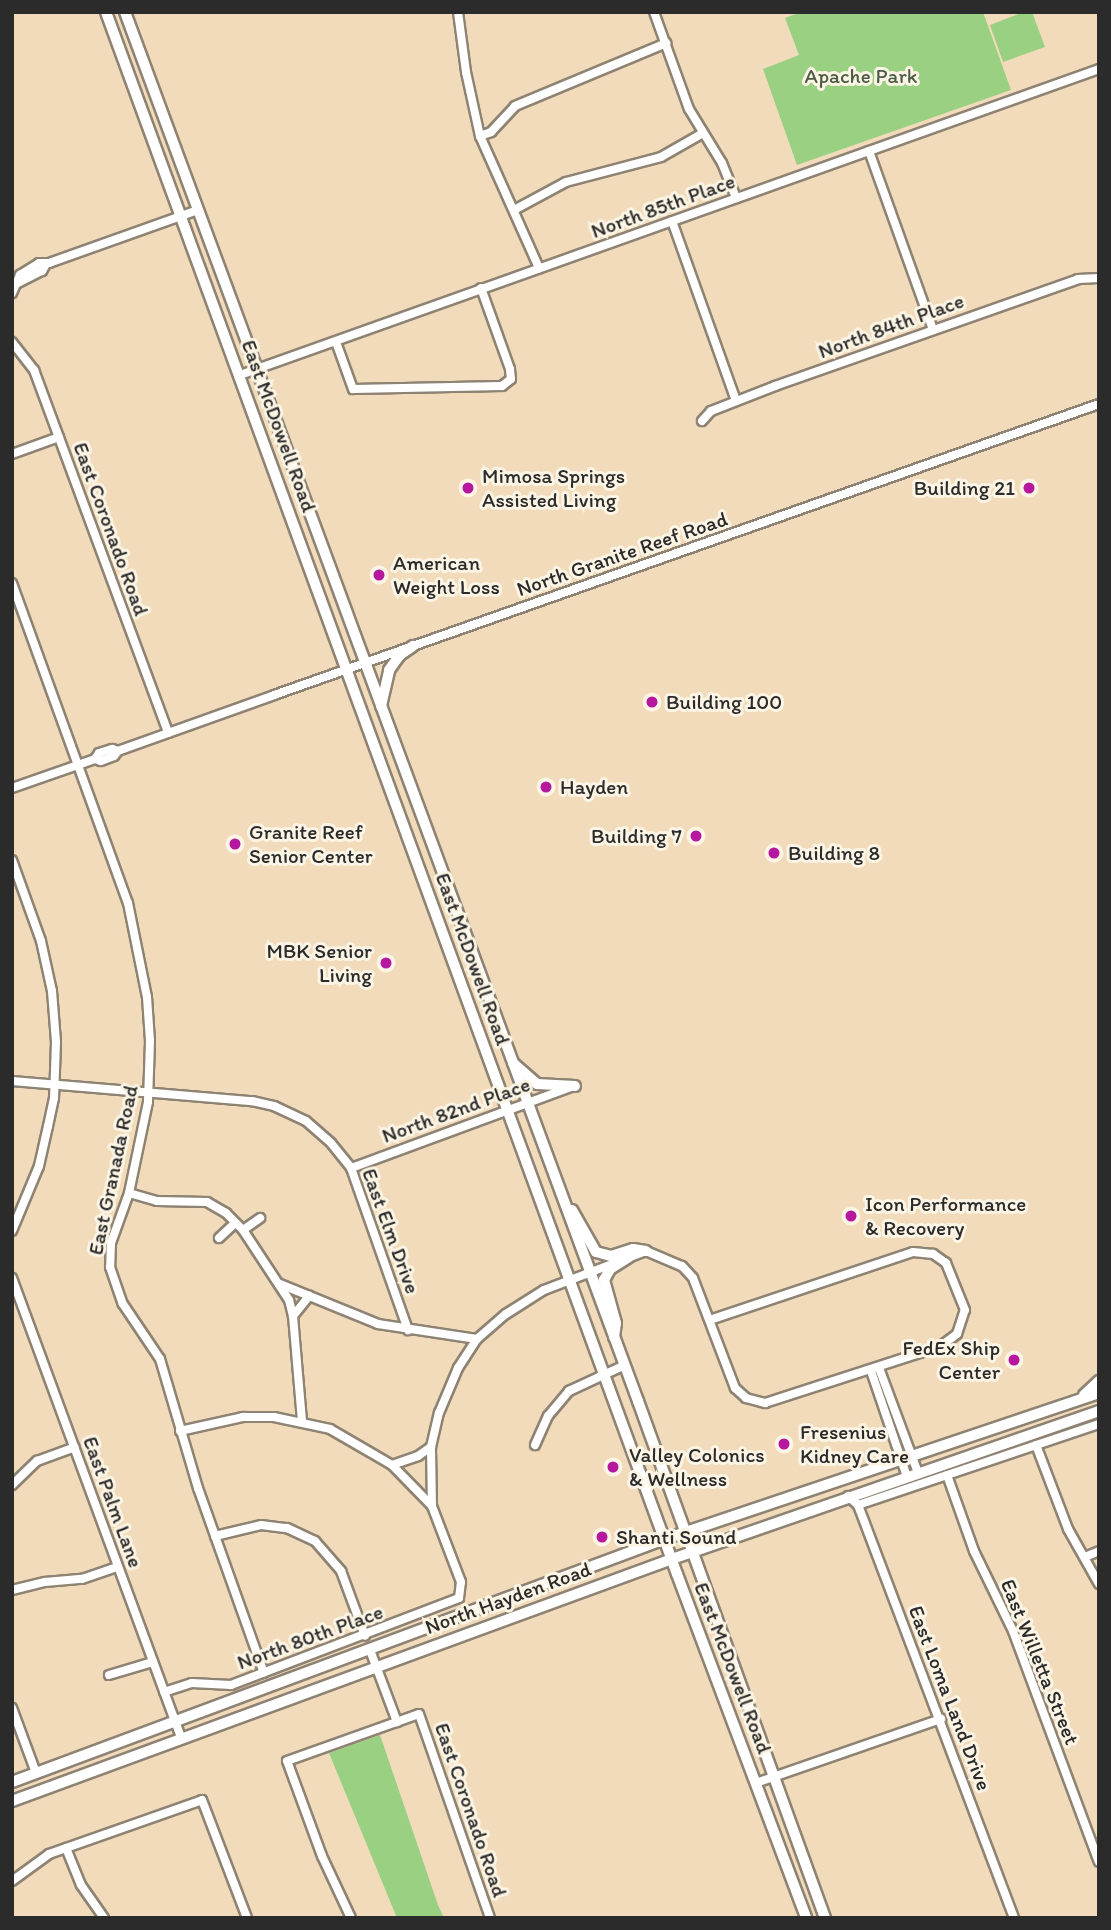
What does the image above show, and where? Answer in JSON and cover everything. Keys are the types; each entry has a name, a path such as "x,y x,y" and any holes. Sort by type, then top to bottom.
{"main road":[{"name":"East McDowell Road","path":"106,12 806,1918"},
{"name":"East McDowell Road","path":"125,12 363,663 625,1365 825,1918"},
{"path":"145,118 162,111"},
{"path":"278,479 293,472"},
{"path":"381,710 389,670 400,654 413,646"},
{"path":"424,881 442,874"},
{"path":"510,1060 537,1084 575,1086"},
{"path":"551,1169 596,1252 611,1256 633,1250 646,1251"},
{"path":"614,1338 616,1323 604,1280 610,1269 629,1257"},
{"path":"1078,1400 1099,1381"},
{"name":"North Hayden Road","path":"12,1782 665,1539 1099,1393"},
{"name":"North Hayden Road","path":"12,1801 672,1559 1099,1411"}],"street":[{"path":"458,12 466,72 480,136 539,268"},
{"path":"654,12 689,109 722,163 736,198"},
{"path":"480,136 491,132 515,106 666,43"},
{"name":"North 85th Place","path":"240,375 1099,69"},
{"path":"514,210 566,182 661,157 703,133"},
{"path":"869,151 933,330"},
{"path":"12,293 15,280 39,262 46,264 198,210"},
{"path":"672,221 736,401"},
{"name":"North 84th Place","path":"702,421 711,411 736,401 933,330 1078,279 1099,278"},
{"path":"336,342 353,388 502,386 511,379 481,288"},
{"name":"East Coronado Road","path":"12,342 34,370 168,733"},
{"name":"North Granite Reef Road","path":"12,788 95,759 99,753 112,749 118,751 1099,404"},
{"path":"12,454 59,437"},
{"name":"East Granada Road","path":"12,583 128,903 141,954 150,1041 149,1092 141,1143 111,1243 110,1267 122,1304 160,1359 180,1431 264,1673"},
{"path":"12,860 41,941 52,991 56,1042 54,1085 38,1166 12,1231"},
{"name":"East Elm Drive","path":"12,1081 251,1101 274,1106 317,1130 351,1168 408,1330"},
{"name":"North 82nd Place","path":"351,1168 575,1086"},
{"path":"128,1193 158,1201 207,1202 217,1206 243,1230 263,1264 280,1284 293,1316 302,1421"},
{"path":"243,1230 260,1218"},
{"path":"219,1238 235,1223"},
{"path":"432,1506 431,1447 439,1413 458,1368 477,1339 526,1300 570,1279 646,1251 682,1266 693,1278 735,1388 746,1398 771,1403 932,1349 957,1334 964,1318 964,1305 946,1263 933,1254 913,1252 710,1320"},
{"name":"East Palm Lane","path":"12,1278 181,1738"},
{"path":"280,1284 378,1324 477,1339"},
{"path":"293,1316 309,1296"},
{"path":"535,1444 548,1416 569,1391 625,1365"},
{"path":"875,1369 913,1475"},
{"path":"180,1431 243,1418 274,1417 330,1429 392,1465 432,1506"},
{"path":"858,1505 1099,1423"},
{"path":"1036,1445 1068,1529 1099,1584"},
{"path":"12,1485 37,1461 75,1447"},
{"path":"392,1465 418,1456 431,1447"},
{"name":"East Willetta Street","path":"947,1475 974,1550 1018,1643 1099,1862"},
{"name":"East Loma Land Drive","path":"848,1496 858,1505 941,1718 1014,1918"},
{"name":"North 80th Place","path":"164,1692 192,1683 231,1685 451,1603 462,1592 461,1582 432,1506"},
{"path":"215,1536 261,1525 286,1528 315,1541 341,1571 365,1636"},
{"path":"1085,1557 1099,1551"},
{"path":"12,1590 82,1579 117,1567"},
{"path":"351,1918 322,1856 287,1761 397,1722 370,1650"},
{"path":"109,1675 153,1662"},
{"path":"12,1708 36,1773"},
{"name":"East Coronado Road","path":"397,1722 419,1714 490,1918"},
{"path":"756,1783 941,1718"},
{"path":"12,1881 41,1858 202,1800 247,1918"},
{"path":"66,1848 85,1892 104,1918"}],"green space":[{"name":"Apache Park","path":"801,12 983,12 1011,90 797,165 763,69 799,55 785,18"},
{"path":"1024,12 1032,12 1045,47 1003,62 990,25"},
{"path":"380,1735 444,1918 397,1918 329,1753"}],"place":[{"name":"Mimosa Springs Assisted Living","path":"468,488"},
{"name":"Building 21","path":"1029,488"},
{"name":"American Weight Loss","path":"379,575"},
{"name":"Building 100","path":"652,702"},
{"name":"Hayden","path":"546,787"},
{"name":"Building 7","path":"696,836"},
{"name":"Granite Reef Senior Center","path":"235,844"},
{"name":"Building 8","path":"774,853"},
{"name":"MBK Senior Living","path":"386,963"},
{"name":"Icon Performance & Recovery","path":"851,1216"},
{"name":"FedEx Ship Center","path":"1014,1360"},
{"name":"Fresenius Kidney Care","path":"784,1444"},
{"name":"Valley Colonics & Wellness","path":"613,1467"},
{"name":"Shanti Sound","path":"602,1537"}]}
